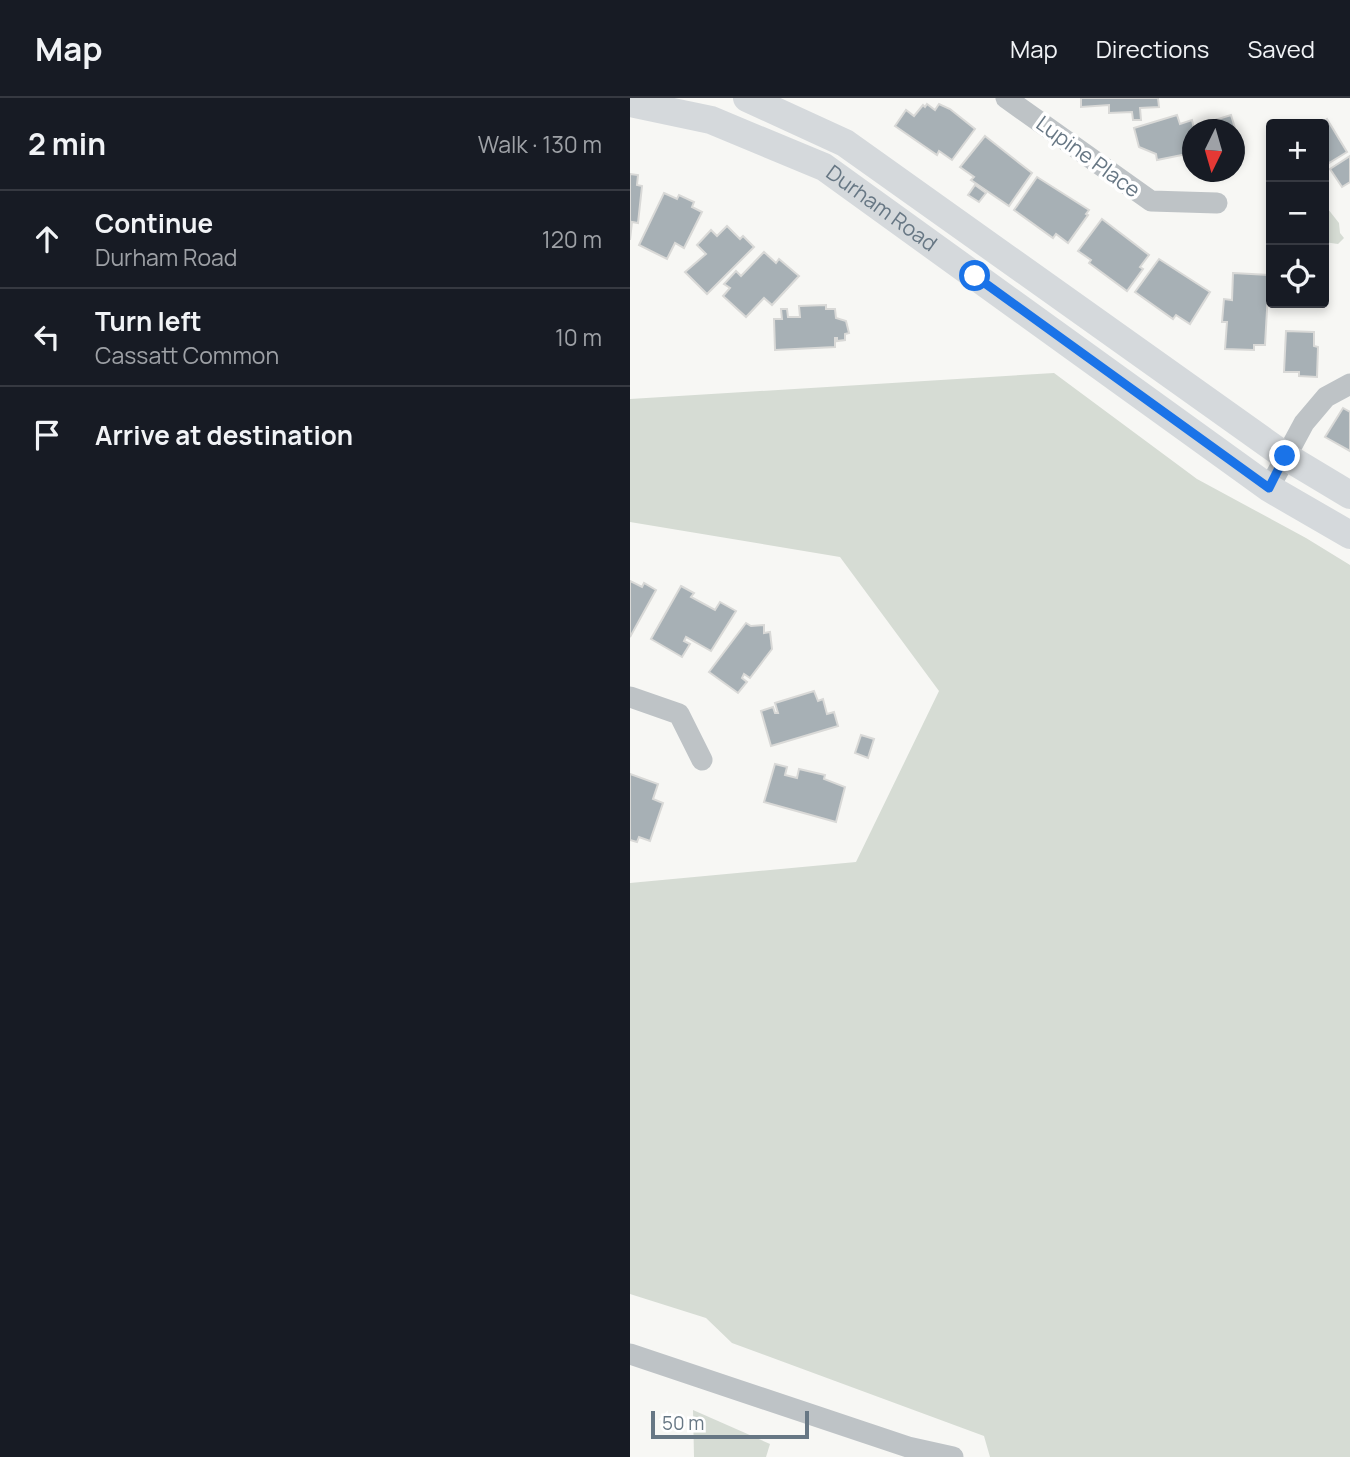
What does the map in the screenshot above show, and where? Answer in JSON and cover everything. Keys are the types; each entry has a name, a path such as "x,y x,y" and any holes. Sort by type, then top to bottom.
{"main road":[{"name":"Durham Road","path":"747,98 845,143 1285,456 1350,495"},
{"name":"Durham Road","path":"630,103 711,120 824,167 1269,488 1350,535"}],"street":[{"name":"Lupine Place","path":"1006,98 1151,201 1217,203"},
{"path":"1269,488 1304,423 1326,397 1350,384"},
{"path":"630,697 679,714 702,760"},
{"path":"630,1354 907,1452 953,1457"}],"shaded area":[{"path":"1329,210 1339,223 1340,233 1344,238 1338,244 1329,243"},
{"path":"1054,373 1197,479 1350,565 1350,1457 990,1457 984,1436 732,1343 706,1318 630,1294 630,883 856,862 939,691 840,557 630,522 630,399"},
{"path":"693,1410 770,1444 766,1457 694,1457"}],"building":[{"path":"1081,98 1158,98 1159,107 1140,108 1141,120 1133,120 1132,112 1109,113 1109,105 1081,107"},
{"path":"927,104 935,110 939,104 950,109 975,129 952,160 939,151 937,155 895,126 906,110 914,116"},
{"path":"1177,115 1182,123 1182,155 1157,160 1156,154 1139,147 1134,128"},
{"path":"1329,122 1347,152 1329,163"},
{"path":"985,136 1032,173 1009,206 971,180 974,177 960,167"},
{"path":"1350,156 1350,182 1342,187 1330,169"},
{"path":"630,174 638,175 637,185 642,186 638,223 632,222 630,240"},
{"path":"1037,177 1089,210 1068,243 1056,234 1053,238 1014,210"},
{"path":"975,185 986,193 979,202 968,195"},
{"path":"664,193 677,199 679,195 694,202 692,207 702,212 684,248 675,243 667,259 639,245"},
{"path":"1102,219 1149,255 1140,267 1143,269 1127,291 1089,263 1091,260 1078,251"},
{"path":"727,226 740,239 743,236 754,247 707,294 685,272 706,254 697,245 711,230 717,236"},
{"path":"764,252 776,263 779,259 799,276 772,305 764,298 746,317 723,296 730,288 724,284 736,271 741,276"},
{"path":"1159,259 1210,292 1190,324 1176,315 1173,319 1135,292"},
{"path":"1233,273 1266,275 1265,345 1254,345 1254,350 1225,349 1227,322 1222,322 1224,299 1232,300"},
{"path":"826,305 826,309 835,309 836,318 846,321 849,333 845,334 845,340 837,341 835,338 835,347 775,350 774,319 782,319 781,309 787,309 788,317 800,317 799,306"},
{"path":"1286,331 1314,332 1314,346 1318,347 1317,377 1299,376 1299,372 1284,372"},
{"path":"1343,408 1350,412 1350,451 1325,437"},
{"path":"630,581 642,587 644,583 656,590 630,637"},
{"path":"681,586 694,593 691,597 715,610 720,602 736,611 711,651 686,637 684,641 690,644 682,657 651,639"},
{"path":"746,623 751,626 764,625 764,633 770,632 772,649 750,678 744,674 742,678 747,682 738,693 709,672"},
{"path":"814,691 818,701 823,699 827,714 834,712 838,726 771,746 761,711 773,707 775,713 778,713 775,703"},
{"path":"861,735 874,739 868,758 855,753"},
{"path":"775,764 787,767 785,775 797,778 799,769 825,775 824,779 845,787 836,822 764,802"},
{"path":"630,774 658,784 653,799 663,803 650,841 639,837 637,842 630,840"}],"route":[{"path":"975,276 1269,488 1285,456"}]}
